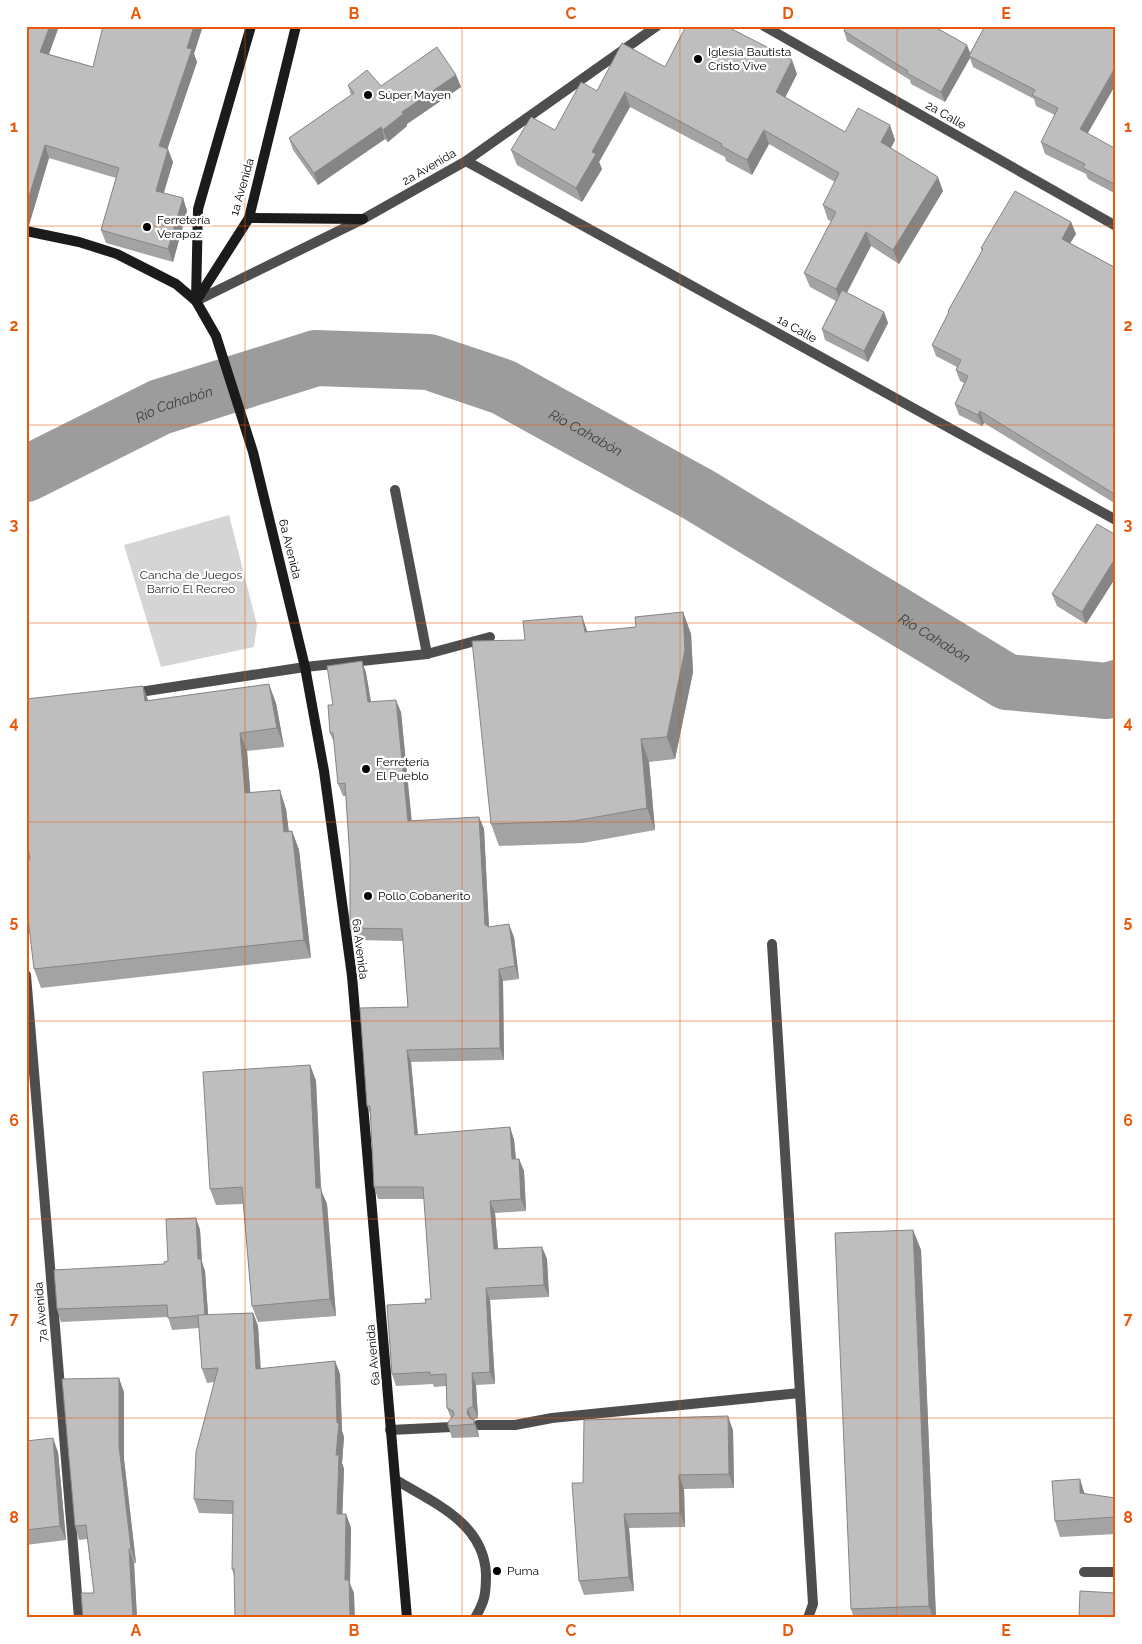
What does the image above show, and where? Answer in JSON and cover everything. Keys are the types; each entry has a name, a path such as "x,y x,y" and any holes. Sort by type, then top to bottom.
{"main road":[{"path":"196,301 198,209 251,26"},
{"name":"1a Avenida","path":"196,301 248,218 296,26"},
{"path":"248,218 363,219"},
{"path":"26,231 79,242 117,254 176,284 196,301"},
{"name":"6a Avenida","path":"196,301 216,336 253,452 305,667 324,770 352,976 390,1430 396,1480 406,1618"}],"street":[{"name":"2a Avenida","path":"196,301 363,219 466,161 657,26"},
{"name":"2a Calle","path":"764,26 1116,226"},
{"name":"1a Calle","path":"466,161 1116,520"},
{"path":"394,490 427,654"},
{"path":"122,695 305,667 427,654 490,637"},
{"path":"772,944 813,1604 808,1618"},
{"name":"7a Avenida","path":"26,975 60,1443 79,1618"},
{"path":"478,1425 515,1425 552,1418 800,1393"},
{"path":"390,1430 452,1427"},
{"path":"396,1480 444,1508 474,1534 485,1561 486,1586 485,1601 475,1618"},
{"path":"1084,1572 1116,1572"}],"green space":[{"name":"Cancha de Juegos Barrio El Recreo","path":"229,515 257,625 254,647 161,667 124,545"}],"building":[{"path":"26,26 50,26 40,52 93,67 103,26 194,26 187,48 192,49 159,146 168,149 156,191 183,198 168,249 101,230 119,168 45,145 26,206"},
{"path":"686,26 726,26 792,60 776,92 845,132 858,108 890,125 881,142 938,177 893,250 866,232 836,289 804,273 836,212 823,205 839,173 764,130 747,160 721,146 722,144 625,92 592,152 596,154 576,188 511,150 531,117 555,130 581,82 597,91 622,43 665,67"},
{"path":"846,26 933,26 967,45 941,92 907,73 908,71 844,31"},
{"path":"985,26 1116,26 1116,66 1080,129 1116,149 1116,185 1083,168 1085,164 1041,142 1058,108 1032,95 1035,90 969,56"},
{"path":"437,47 456,75 402,112 403,114 383,130 381,127 314,173 289,138 354,93 348,85 367,70 381,86"},
{"path":"1015,191 1071,222 1062,239 1116,268 1116,495 980,411 978,415 955,404 968,376 956,370 961,360 932,345 948,311 983,249 981,248"},
{"path":"842,290 884,312 864,351 822,329"},
{"path":"1097,524 1116,535 1116,557 1082,612 1052,594"},
{"path":"683,612 685,650 667,737 641,739 647,808 574,821 491,824 472,641 525,640 523,621 582,616 585,632 636,627 635,617"},
{"path":"362,661 368,702 396,700 408,821 479,817 485,925 488,927 509,924 515,966 499,969 500,1048 407,1050 415,1135 510,1127 512,1159 519,1159 521,1199 490,1201 494,1249 542,1247 544,1285 486,1288 490,1372 472,1373 473,1406 468,1409 467,1413 474,1420 474,1424 448,1426 448,1422 454,1415 453,1411 447,1408 446,1374 430,1375 430,1372 392,1374 387,1305 426,1303 425,1299 431,1299 423,1187 374,1187 370,1106 367,1106 360,1008 408,1007 402,929 350,928 350,860 345,783 338,784 333,733 330,733 328,705 333,705 327,666"},
{"path":"269,684 277,728 240,733 245,793 280,790 284,832 292,831 304,940 34,969 26,901 26,860 30,860 26,834 26,699 143,686 145,701"},
{"path":"310,1065 316,1188 321,1188 330,1299 252,1306 242,1187 210,1189 203,1072"},
{"path":"196,1218 198,1259 201,1259 205,1315 168,1318 167,1305 57,1309 54,1270 164,1264 164,1262 168,1261 166,1219"},
{"path":"913,1230 929,1606 851,1609 835,1233"},
{"path":"253,1313 256,1369 335,1361 337,1423 339,1423 336,1455 339,1455 337,1514 346,1514 345,1580 349,1580 350,1618 235,1618 234,1569 232,1569 233,1501 194,1499 196,1452 218,1368 202,1369 198,1315"},
{"path":"119,1378 119,1446 131,1549 129,1549 133,1618 83,1618 81,1593 94,1593 86,1525 75,1526 62,1379"},
{"path":"728,1416 729,1474 679,1475 680,1513 624,1514 629,1577 579,1581 572,1483 583,1483 584,1420"},
{"path":"53,1438 60,1526 26,1530 26,1441"},
{"path":"1080,1479 1080,1493 1116,1498 1116,1517 1055,1521 1052,1481"},
{"path":"1080,1591 1116,1593 1116,1618 1079,1618"}],"waterway":[{"name":"Río Cahabón","path":"26,474 160,407 316,358 429,362 503,387 699,495 1007,682 1107,691 1116,688"}],"place":[{"name":"Iglesia Bautista Cristo Vive","path":"698,59"},
{"name":"Súper Mayen","path":"368,95"},
{"name":"Ferretería Verapaz","path":"147,227"},
{"name":"Ferretería El Pueblo","path":"366,769"},
{"name":"Pollo Cobanerito","path":"368,896"},
{"name":"Puma","path":"497,1571"}]}
